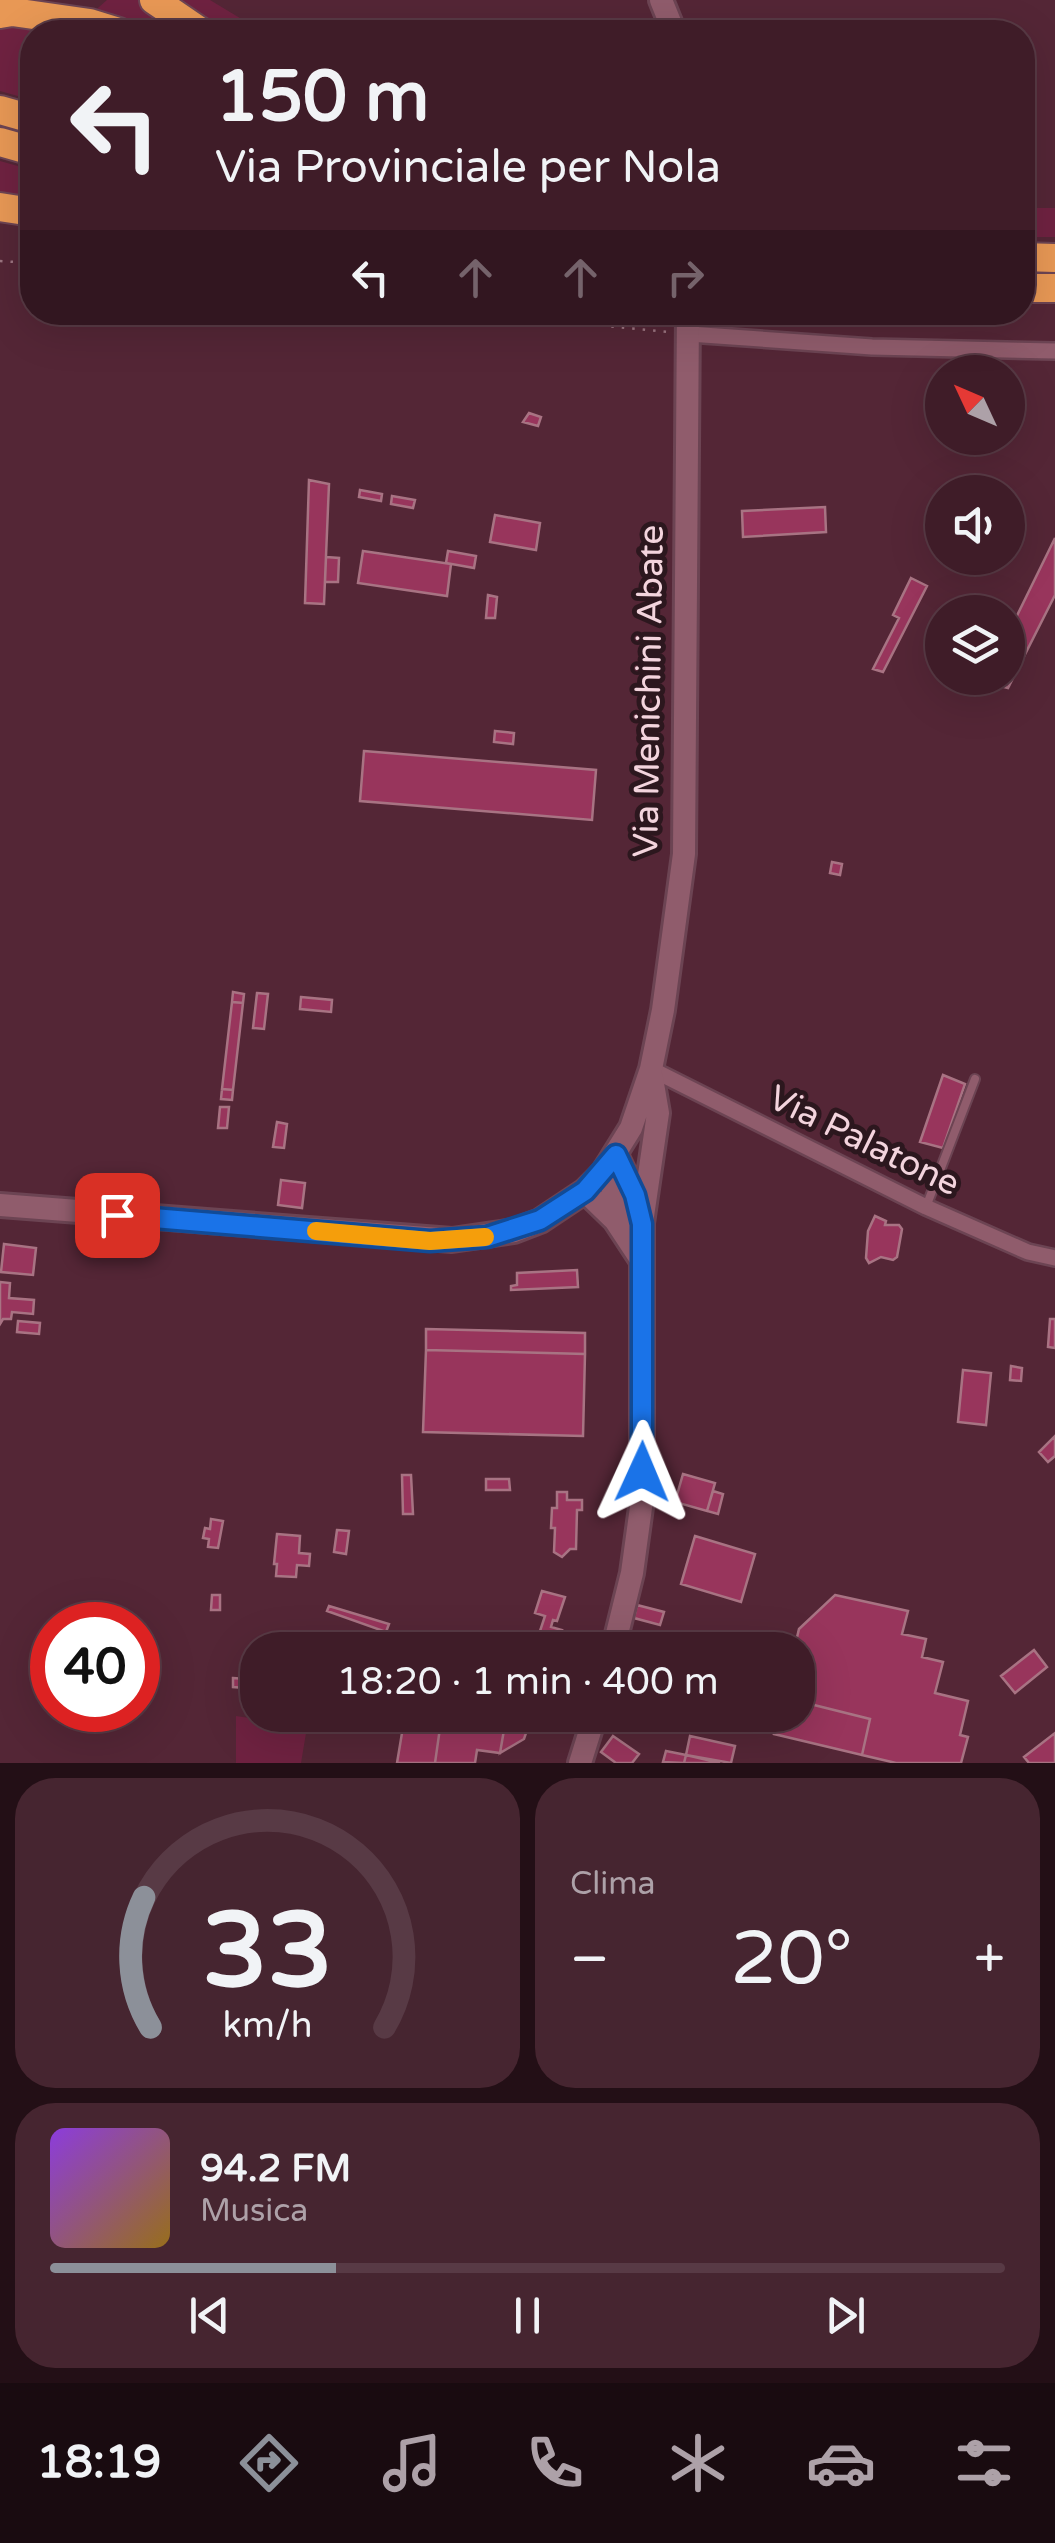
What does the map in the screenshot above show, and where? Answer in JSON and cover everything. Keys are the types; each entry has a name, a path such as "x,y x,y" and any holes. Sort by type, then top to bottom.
{"highway":[{"path":"154,0 183,20"},
{"path":"0,14 12,12 69,20"}],"street":[{"name":"Via Menichini Abate","path":"651,1069 684,854 689,325"},
{"path":"703,325 855,346 1055,351"},
{"path":"0,1205 452,1240 514,1231 540,1220 585,1191 609,1164 642,1101 651,1069"},
{"path":"636,1232 658,1113 651,1069"},
{"name":"Via Palatone","path":"651,1069 926,1207 1028,1252 1055,1258"},
{"path":"609,1164 623,1213 636,1232 644,1264 642,1500 632,1572 617,1632"},
{"path":"585,1191 616,1220 636,1232"},
{"path":"580,1763 590,1732"}],"lane":[{"path":"926,1207 975,1078"}],"shaded area":[{"path":"107,0 142,0 168,20 108,20 91,14"},
{"path":"163,0 210,0 243,20 193,20"},
{"path":"0,20 20,23 20,97 0,91"},
{"path":"0,161 20,167 20,202 0,199"},
{"path":"1035,208 1055,208 1055,237 1035,237"},
{"path":"236,1716 240,1717 240,1732 306,1732 301,1763 236,1763"}],"building":[{"path":"529,413 541,417 538,426 523,422"},
{"path":"309,480 329,484 324,604 305,603"},
{"path":"360,490 382,494 381,501 359,497"},
{"path":"392,496 415,500 413,508 391,504"},
{"path":"825,507 826,532 743,537 742,511"},
{"path":"495,515 540,523 536,550 490,542"},
{"path":"1055,538 1055,595 1025,654 1025,599"},
{"path":"363,551 451,564 447,596 358,583"},
{"path":"448,551 476,556 474,568 446,563"},
{"path":"326,557 339,558 338,582 325,582"},
{"path":"911,578 927,586 883,672 873,669 899,618 893,615"},
{"path":"488,595 497,597 495,618 486,618"},
{"path":"495,731 514,733 513,744 494,742"},
{"path":"364,751 596,770 592,820 360,801"},
{"path":"832,862 842,864 840,875 830,873"},
{"path":"233,992 244,994 243,1003 232,1002"},
{"path":"257,993 268,994 264,1029 253,1028"},
{"path":"301,997 332,1000 331,1012 300,1009"},
{"path":"232,1002 243,1003 233,1090 222,1089"},
{"path":"943,1075 965,1084 943,1148 920,1142"},
{"path":"222,1089 233,1090 232,1100 221,1099"},
{"path":"220,1107 229,1107 227,1128 218,1128"},
{"path":"277,1122 287,1124 284,1148 273,1147"},
{"path":"281,1180 305,1183 302,1208 278,1205"},
{"path":"875,1216 886,1221 885,1225 899,1225 902,1229 897,1257 893,1260 881,1257 869,1263 866,1258 868,1231"},
{"path":"4,1244 36,1248 33,1275 1,1272"},
{"path":"577,1270 578,1287 511,1290 511,1286 517,1285 517,1273"},
{"path":"0,1282 10,1283 9,1298 34,1300 33,1314 12,1312 11,1319 3,1319 0,1324"},
{"path":"1050,1319 1055,1319 1055,1348 1048,1347"},
{"path":"18,1321 40,1323 39,1334 17,1332"},
{"path":"426,1329 585,1333 585,1354 426,1350"},
{"path":"426,1350 585,1354 583,1436 423,1432"},
{"path":"1011,1366 1022,1368 1021,1381 1010,1380"},
{"path":"963,1370 991,1373 986,1425 958,1422"},
{"path":"1055,1436 1055,1456 1048,1462 1039,1452"},
{"path":"683,1474 715,1483 707,1511 675,1502"},
{"path":"402,1475 411,1475 413,1514 403,1514"},
{"path":"486,1479 509,1479 510,1490 486,1490"},
{"path":"713,1491 723,1494 718,1514 707,1511"},
{"path":"557,1492 567,1492 567,1500 582,1500 582,1510 577,1510 576,1549 562,1557 554,1552 555,1528 551,1528"},
{"path":"211,1519 223,1521 218,1548 208,1547 209,1539 203,1538"},
{"path":"337,1530 349,1531 346,1554 334,1552"},
{"path":"277,1534 300,1536 299,1553 310,1554 309,1566 297,1565 296,1577 276,1576"},
{"path":"695,1536 755,1554 741,1602 681,1584"},
{"path":"542,1591 565,1597 551,1627 561,1632 540,1632 545,1616 535,1613"},
{"path":"212,1595 220,1595 220,1610 211,1610"},
{"path":"835,1595 908,1611 902,1634 926,1639 922,1657 943,1662 935,1693 968,1701 960,1735 968,1737 961,1763 896,1763 862,1755 870,1719 815,1705 815,1632 798,1632"},
{"path":"637,1605 664,1612 660,1625 634,1618"},
{"path":"329,1606 389,1624 386,1632 327,1611"},
{"path":"1034,1650 1047,1667 1015,1693 1001,1676"},
{"path":"233,1678 240,1679 240,1688 233,1687"},
{"path":"815,1705 870,1719 862,1755 774,1734 815,1732"},
{"path":"402,1732 439,1732 435,1763 397,1763"},
{"path":"439,1732 504,1732 500,1753 477,1750 475,1763 435,1763"},
{"path":"504,1732 526,1733 524,1739 500,1753"},
{"path":"1055,1733 1055,1763 1029,1763 1024,1757"},
{"path":"613,1736 639,1754 632,1763 616,1763 601,1752"},
{"path":"690,1736 735,1746 731,1763 686,1755"},
{"path":"666,1751 686,1755 684,1763 663,1762"},
{"path":"686,1755 720,1763 684,1763"}],"slow traffic":[{"path":"316,1231 430,1241 485,1237"}],"route":[{"path":"117,1215 430,1241 487,1237 540,1220 585,1191 616,1155 635,1195 642,1224 642,1472"}]}
